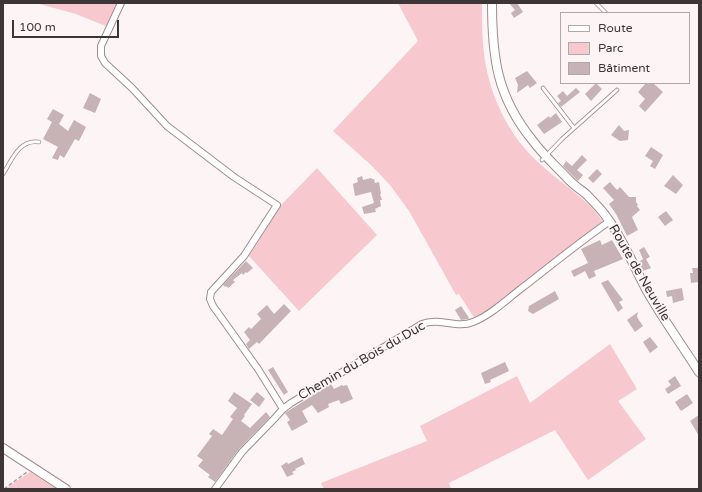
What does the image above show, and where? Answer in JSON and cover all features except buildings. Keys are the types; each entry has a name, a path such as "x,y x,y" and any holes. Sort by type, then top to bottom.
{"main road":[{"name":"Route de Neuville","path":"486,3 488,56 492,76 498,94 514,125 528,144 564,173 592,200 610,221 648,292 699,372"},
{"name":"Route de Neuville","path":"492,3 493,48 496,68 502,86 508,103 519,123 544,158"},
{"path":"3,448 66,489"}],"street":[{"path":"121,3 101,46 101,56 105,63 132,88 167,126 234,177 277,205 244,256 214,289 210,295 210,299 213,306 258,369 283,409"},
{"name":"Chemin du Bois du Duc","path":"215,489 242,452 283,409 291,403 422,324 434,321 464,325 476,321 610,221"}],"lane":[{"path":"596,3 605,12"},
{"path":"543,88 574,128"},
{"path":"544,158 574,128 617,90"},
{"path":"3,174 18,150 23,145 33,141 39,142"}],"path":[{"path":"4,489 33,468"}],"green space":[{"path":"36,3 117,3 106,26 76,14"},
{"path":"398,3 482,3 483,39 488,76 492,90 511,130 529,153 590,205 605,224 475,319 459,294 456,295 409,211 390,185 372,166 333,131 418,41"},
{"path":"317,168 377,235 299,311 249,256 282,204"},
{"path":"610,344 637,389 618,401 646,439 588,480 555,430 449,483 451,489 324,489 321,483 427,441 420,426 517,376 530,403"},
{"path":"30,472 57,489 5,489"}]}
